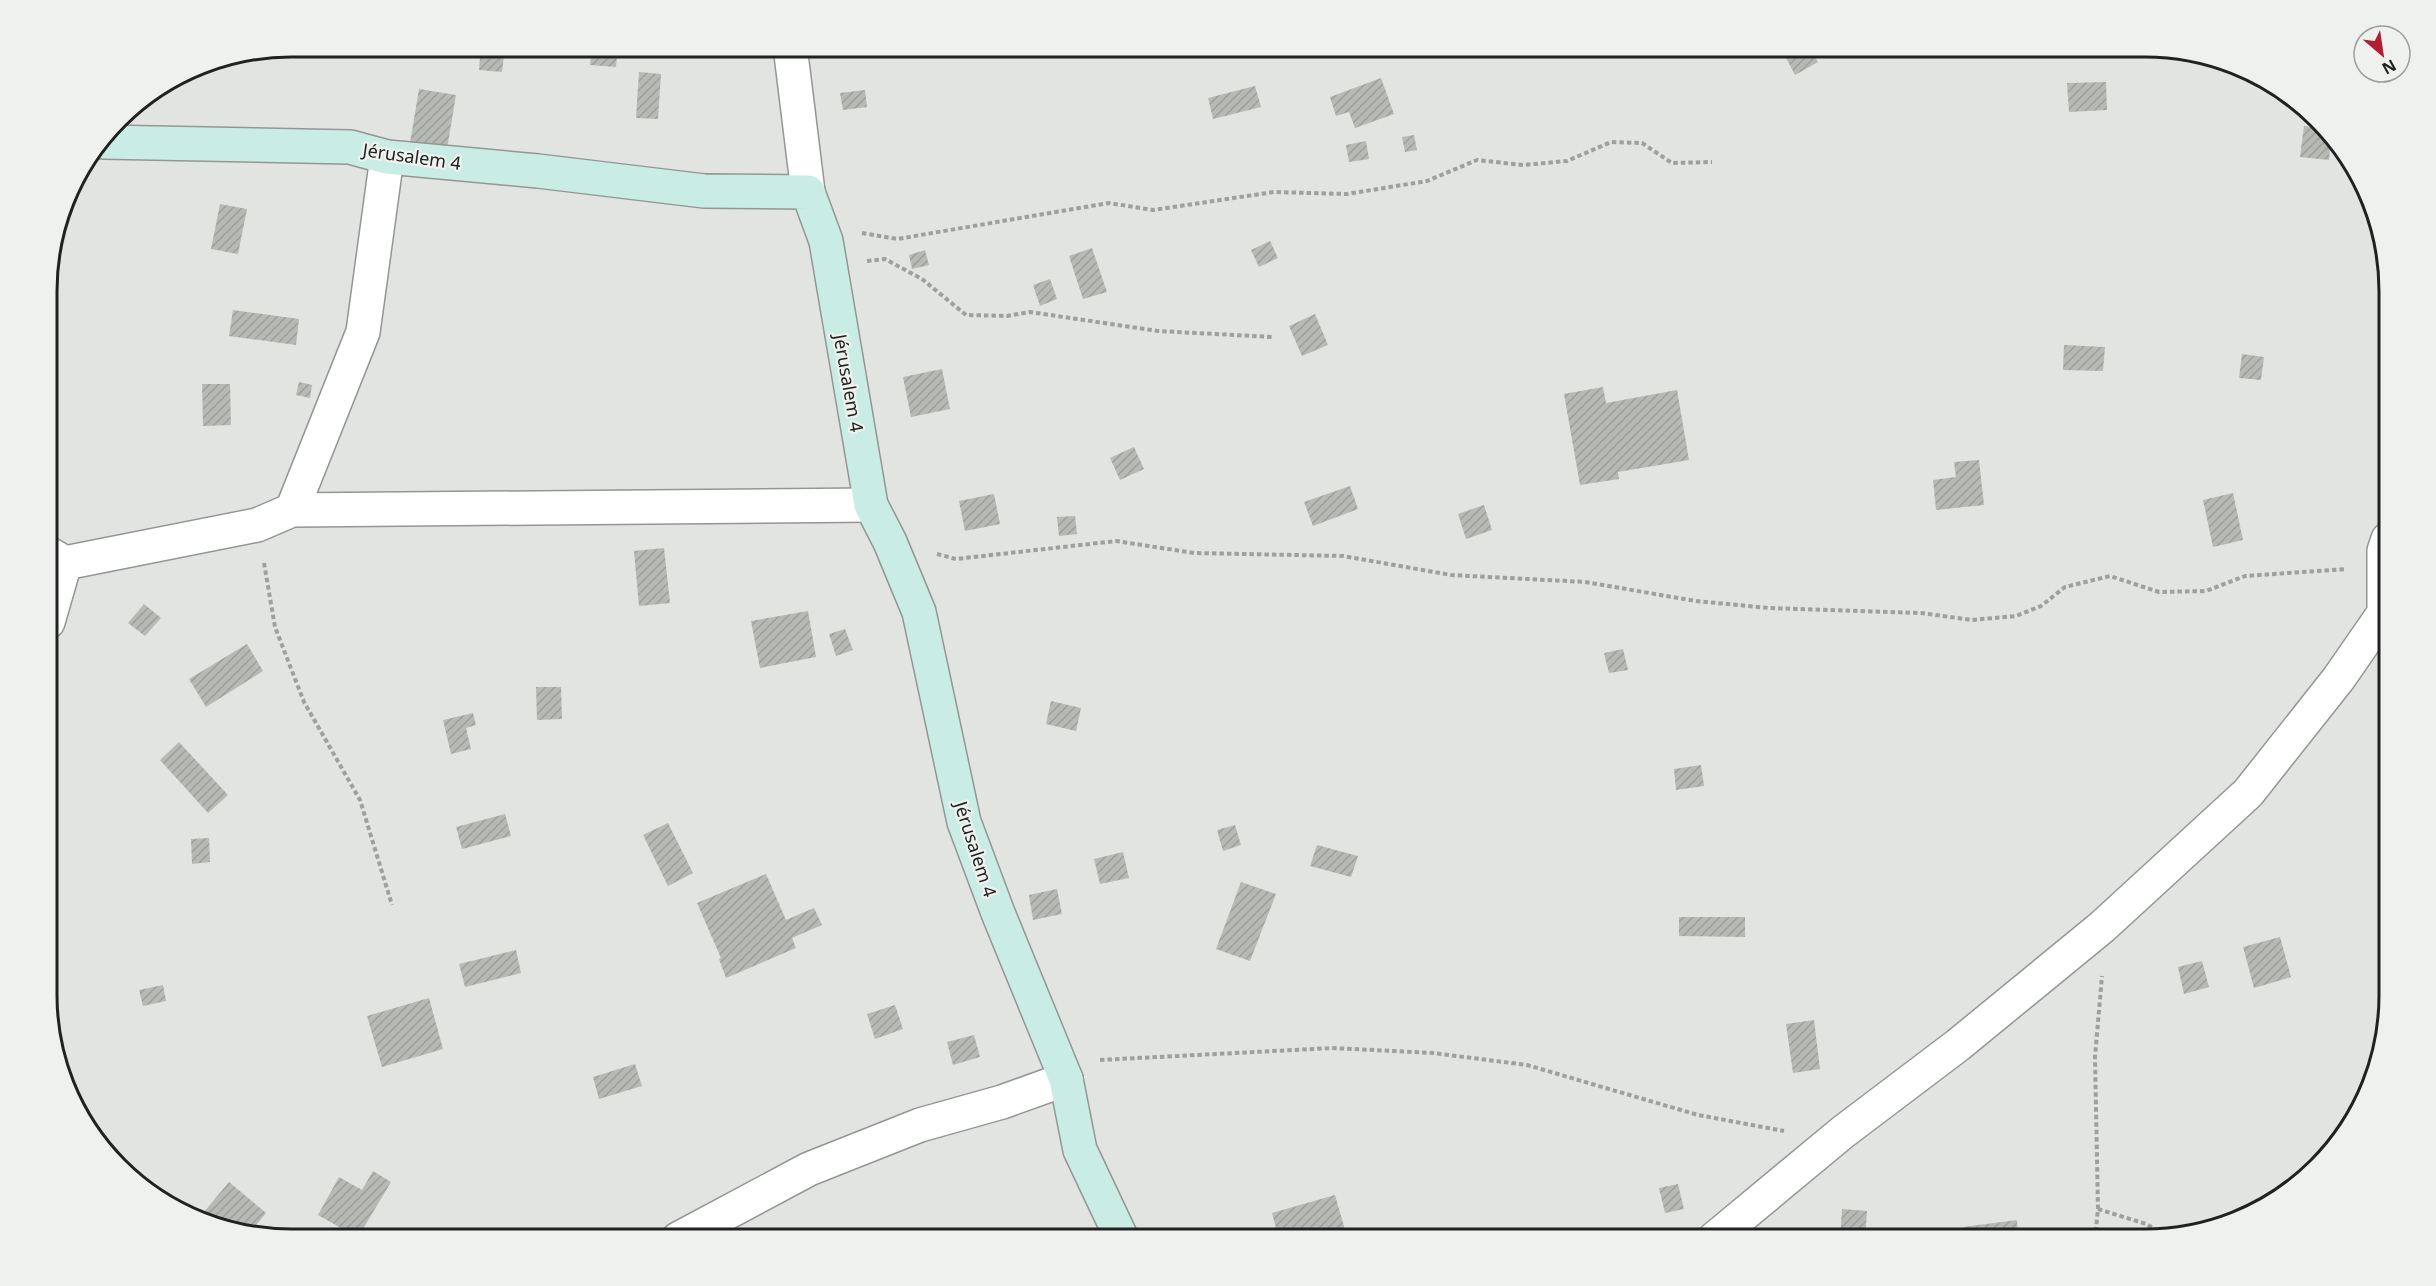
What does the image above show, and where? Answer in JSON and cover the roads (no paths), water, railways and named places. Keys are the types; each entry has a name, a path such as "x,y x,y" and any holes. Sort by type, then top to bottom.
{"street":[{"path":"791,57 808,192"},
{"name":"Jérusalem 4","path":"111,142 350,147 387,157 537,171 704,191 808,192 823,233 871,505 890,542 919,612 963,822 1063,1070 1080,1150 1117,1229"},
{"path":"292,510 363,332 387,157"},
{"path":"57,558 256,525 292,510 871,505"},
{"path":"1726,1229 1843,1132 1958,1045 2102,927 2248,793 2332,687 2379,620"},
{"path":"697,1229 809,1169 920,1125 1002,1102 1063,1070"}]}
